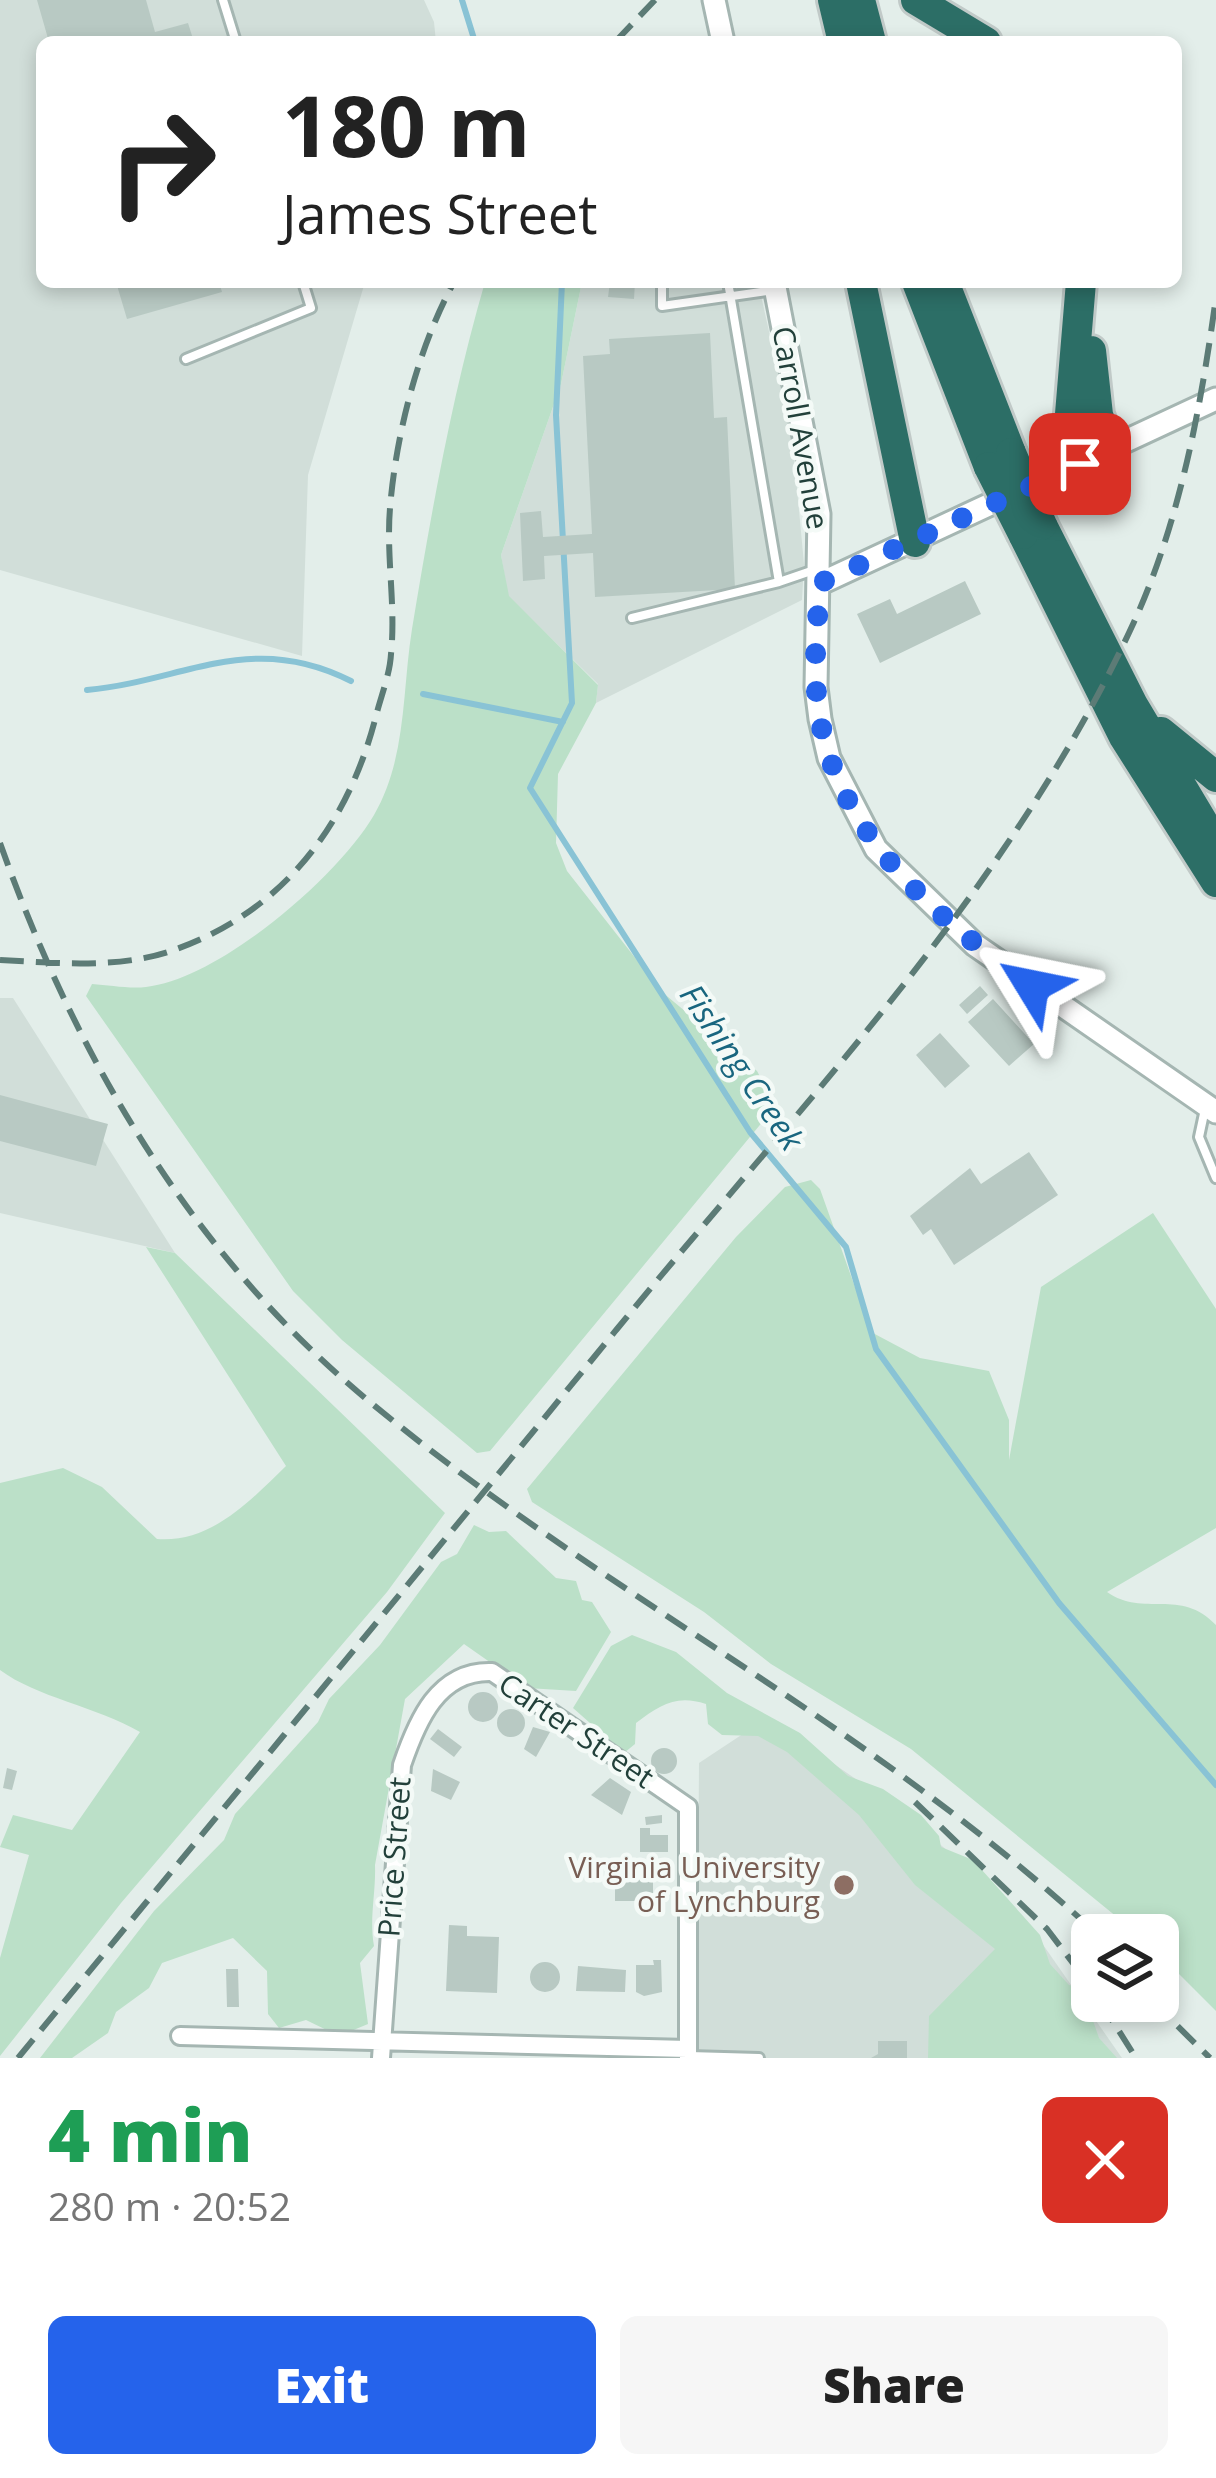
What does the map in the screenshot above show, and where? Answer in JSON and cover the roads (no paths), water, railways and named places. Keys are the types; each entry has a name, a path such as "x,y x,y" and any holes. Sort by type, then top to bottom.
{"highway":[{"path":"824,0 827,36"},
{"path":"833,0 842,36"},
{"path":"860,0 869,36"},
{"path":"916,0 976,36"},
{"path":"862,288 916,542"},
{"path":"920,288 1124,737 1216,882"},
{"path":"946,288 1000,460"},
{"path":"1080,288 1069,426 1080,464"},
{"path":"1097,288 1089,372 1111,449"},
{"path":"1033,530 1216,844"},
{"path":"1133,705 1216,777"}],"street":[{"path":"714,0 722,36"},
{"name":"Carroll Avenue","path":"775,288 808,438 821,576 816,651 820,719 829,758 876,849 920,898 975,945 1213,1103"},
{"path":"821,576 916,542 1216,399"},
{"name":"Carter Street","path":"459,1676 492,1672 688,1807 688,2054"},
{"name":"Price Street","path":"381,2049 402,1765 425,1711 459,1676"},
{"path":"180,2036 381,2049 688,2054"}],"lane":[{"path":"223,0 234,36"},
{"path":"186,359 310,308 305,288"},
{"path":"662,288 662,306 767,288"},
{"path":"729,288 778,582"},
{"path":"632,618 821,576"},
{"path":"1213,1103 1199,1138 1216,1178"},
{"path":"688,2054 759,2058"}],"waterway":[{"name":"Fishing Creek","path":"462,0 473,36"},
{"name":"Fishing Creek","path":"562,288 556,415 572,703 530,788 750,1132 846,1247 876,1349 1059,1603 1216,1785"},
{"path":"87,690 249,659 315,666 351,681"},
{"path":"423,694 563,722"}],"railway":[{"path":"621,36 655,0"},
{"path":"0,960 108,963 171,951 246,914 305,860 328,829 364,756 389,669 389,526 397,451 420,363 451,288"},
{"path":"18,2058 829,1077 965,904 1027,813 1084,720 1150,584 1187,463 1216,297"},
{"path":"0,843 63,996 142,1141 240,1274 296,1335 448,1464 920,1789 1074,1914"},
{"path":"915,1802 1047,1929 1071,1960"},
{"path":"1113,2022 1136,2058"},
{"path":"1173,2022 1210,2058"}],"place":[{"name":"Virginia University of Lynchburg","path":"844,1885"}]}
